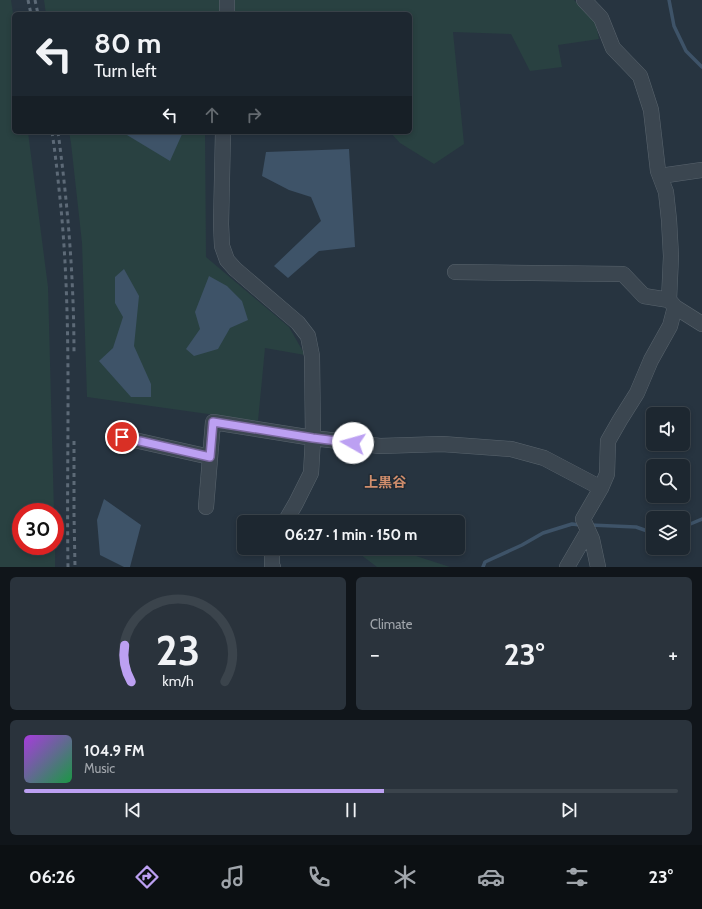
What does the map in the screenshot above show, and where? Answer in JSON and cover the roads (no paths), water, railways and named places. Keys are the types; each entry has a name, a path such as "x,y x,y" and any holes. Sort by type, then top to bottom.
{"street":[{"path":"226,12 227,0"},
{"path":"584,0 601,18 613,48 640,76 651,110 658,171 666,192 671,256 672,304 670,326 651,360 637,393 608,441 607,474 601,488 583,519 592,540 598,567"},
{"path":"223,134 221,224 222,246 227,260 235,269 298,323 308,336 312,356 313,438 311,473 289,515"},
{"path":"660,176 702,170"},
{"path":"455,272 623,274 644,296 672,304 702,324"},
{"path":"206,507 213,422 313,438 380,446 442,444 511,449 544,458 601,488"},
{"path":"122,437 210,457"},
{"path":"567,567 588,531"},
{"path":"272,555 273,567"}],"water":[{"path":"125,134 182,134 170,161"},
{"path":"349,149 355,247 319,251 288,278 274,266 321,221 311,197 289,190 262,176 266,152"},
{"path":"124,269 139,296 134,346 151,384 151,397 131,397 99,361 113,348 123,317 115,303 115,277"},
{"path":"209,276 227,286 242,301 248,320 230,328 218,349 194,356 186,349 200,329 195,312"},
{"path":"104,499 141,525 130,567 124,567 100,555 97,520"}],"waterway":[{"path":"669,0 674,26 686,51 702,67"},
{"path":"690,524 702,519"},
{"path":"483,567 485,562 522,545 543,533 572,524 580,525"},
{"path":"590,525 636,527 646,531"}],"railway":[{"path":"28,0 31,12"},
{"path":"35,0 38,12"},
{"path":"52,134 59,189 66,284 68,378 68,567"},
{"path":"58,134 70,243 74,355"},
{"path":"74,441 75,567"}],"district":[{"name":"上黒谷","path":"385,482"}]}
